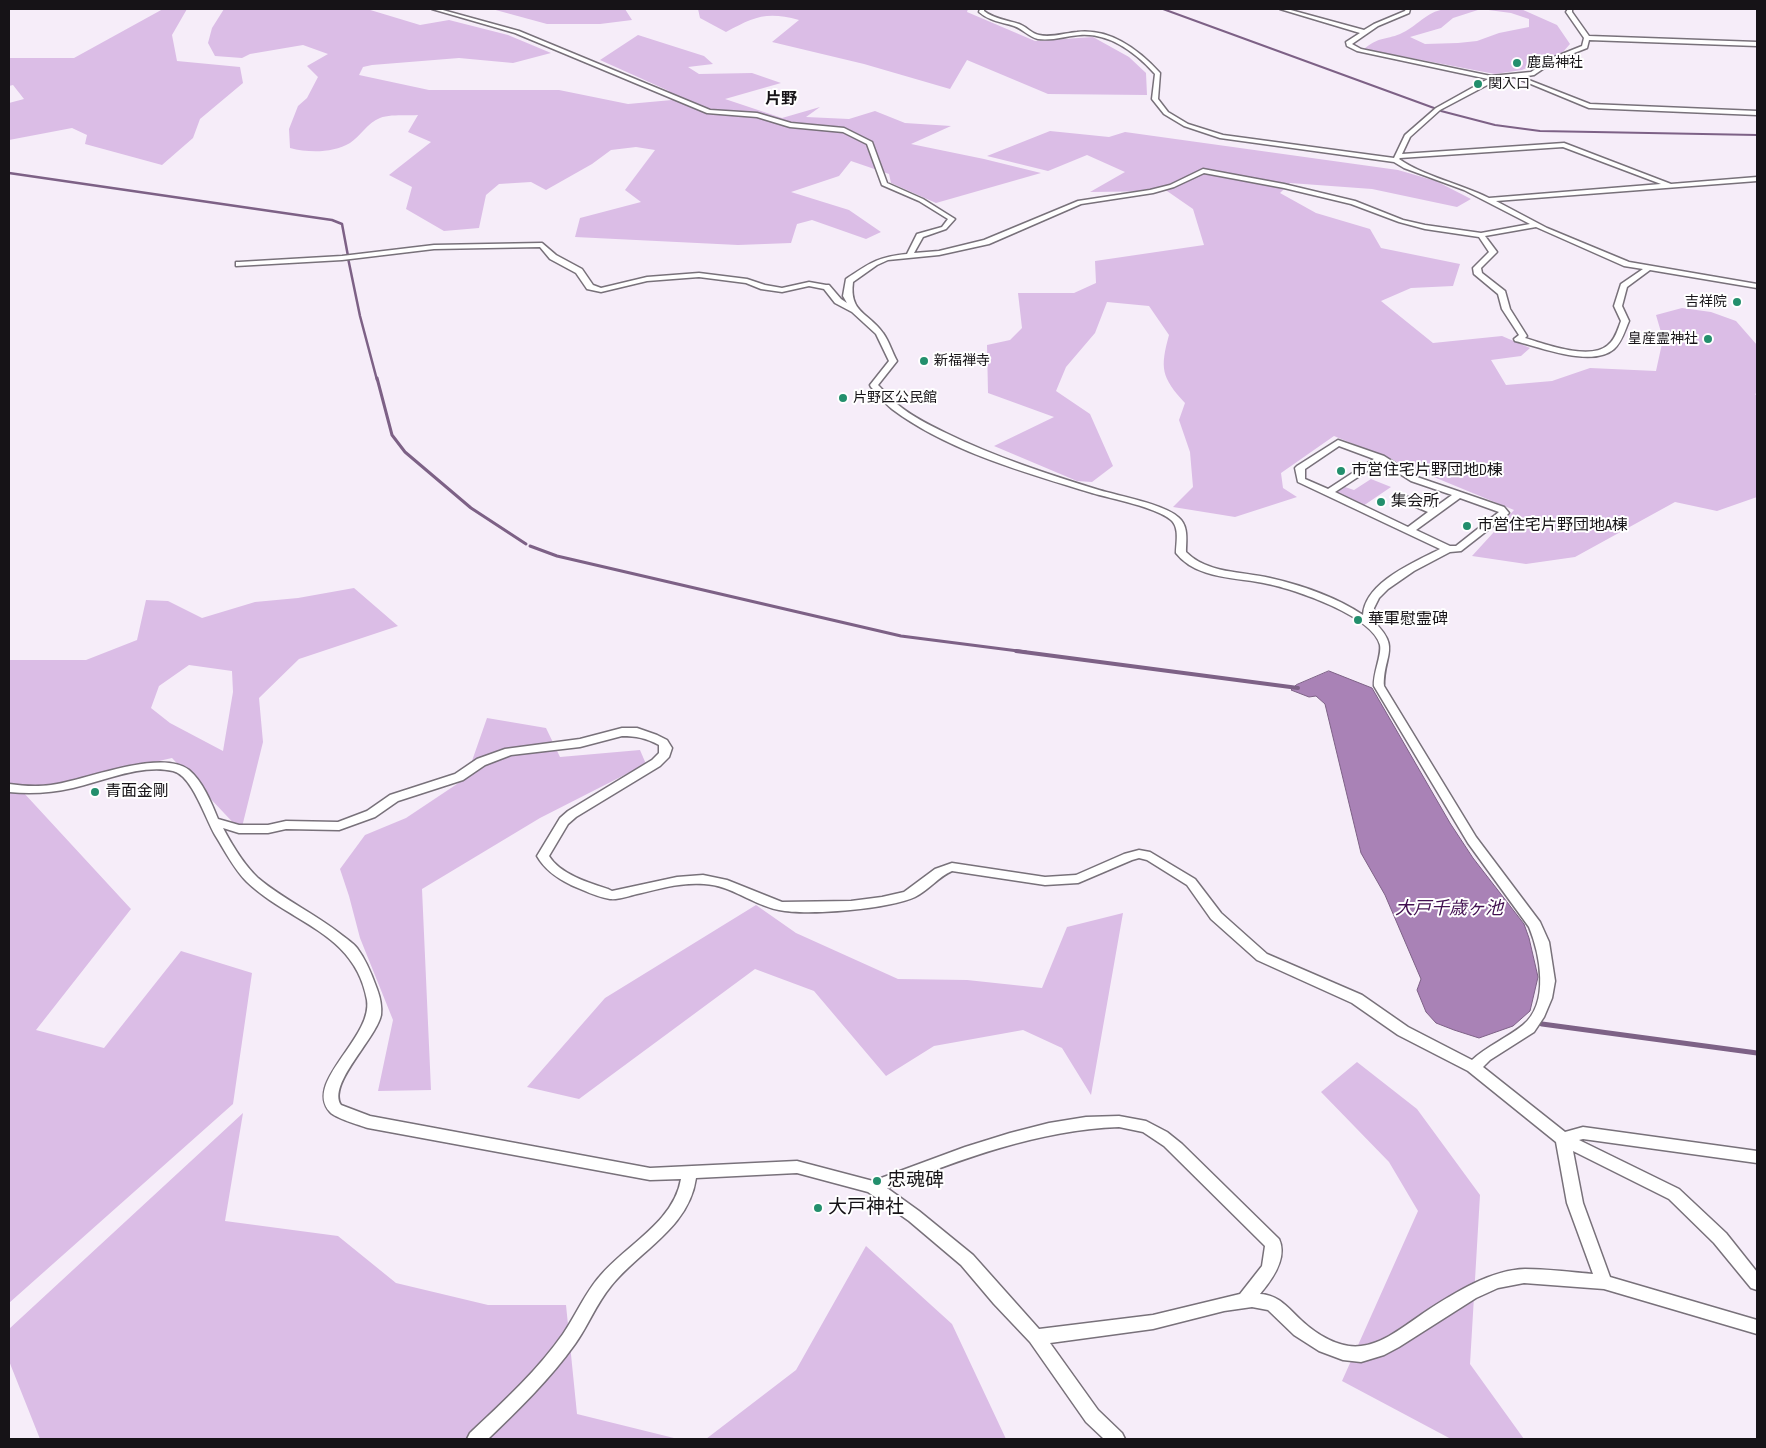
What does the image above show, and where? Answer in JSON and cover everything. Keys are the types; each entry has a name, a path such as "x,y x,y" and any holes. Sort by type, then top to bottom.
{"street":[{"path":"434,9 517,32 709,112 761,116 794,126 844,130 864,138 870,143 884,184 922,200 952,219 944,228 920,236 909,256"},
{"path":"982,9 981,11 990,18 1024,28 1035,36 1053,37 1094,34 1110,38 1133,50 1145,58 1158,74 1156,99 1166,113 1192,128 1227,138 1397,158 1564,145 1671,186"},
{"path":"1282,9 1364,32"},
{"path":"1408,9 1407,12 1364,32 1349,42 1349,45 1360,50 1491,78 1517,77 1534,73 1554,59 1585,47 1587,38 1569,12 1570,9"},
{"path":"1587,38 1757,44"},
{"path":"1517,77 1589,106 1757,112"},
{"path":"1397,158 1406,136 1438,108 1489,82 1491,78"},
{"path":"1397,158 1406,167 1455,184 1535,225 1627,264 1647,269 1757,286"},
{"path":"855,310 847,296 849,280 874,263 887,258 939,253 986,242 1080,202 1151,192 1172,186 1203,171 1284,186 1353,202 1409,223 1481,235 1535,225"},
{"path":"1488,200 1757,179"},
{"path":"1481,235 1493,252 1478,268 1478,274 1502,293 1506,309 1523,336 1518,338 1583,355 1609,349 1615,342 1624,321 1618,306 1624,286 1647,269"},
{"path":"239,264 342,258 434,247 542,245 553,257 579,272 590,287 601,290 647,279 699,275 721,277 782,290 809,284 826,287 838,301 855,310 879,333 893,361 874,385 878,393 906,415 943,435 1018,467 1163,511 1177,518 1182,524 1181,553 1202,568 1278,583 1329,601 1368,621 1385,645 1378,675 1379,686 1472,840 1535,925 1542,942 1548,981 1545,998 1538,1017 1529,1028 1485,1056 1473,1067"},
{"path":"1368,621 1367,613 1371,600 1384,585 1448,549 1458,548 1504,514 1501,509 1414,480 1381,458 1338,443 1300,468 1301,480 1448,549"},
{"path":"1328,493 1381,458"},
{"path":"1409,531 1459,494"},
{"path":"1405,499 1436,512"},
{"path":"212,821 239,830 268,829 286,825 339,826 371,814 394,798 459,777 481,762 509,752 580,743 622,732 637,732 663,743 666,748 665,754 656,763 572,814 564,821 543,856 545,862 582,885 612,895 693,880 711,879 724,882 781,907 791,908 890,900 910,894 943,869 952,867 1045,881 1078,879 1128,857 1139,854 1150,856 1191,882 1216,916 1262,958 1357,999 1402,1031 1473,1067 1563,1139 1674,1194 1720,1238 1757,1283"},
{"path":"9,788 25,792 54,789 140,769 178,768 189,776 196,786 212,821 232,853 251,878 270,893 324,927 353,951 362,969 374,1001 375,1012 368,1031 332,1086 331,1098 336,1108 368,1122 650,1174 797,1167 873,1187 914,1216 967,1260 1036,1337 1092,1416 1116,1439"},
{"path":"873,1187 954,1157 1043,1131 1095,1120 1123,1121 1146,1127 1171,1143 1273,1244 1274,1252 1269,1272 1244,1301"},
{"path":"1563,1139 1582,1133 1757,1157"},
{"path":"1563,1139 1575,1203 1604,1282"},
{"path":"476,1439 542,1375 570,1338 606,1281 677,1211 689,1184 689,1173"},
{"path":"1036,1337 1154,1322 1244,1301 1263,1301 1275,1304 1306,1334 1344,1352 1360,1354 1385,1348 1473,1293 1513,1277 1604,1282 1757,1327"}],"shaded area":[{"path":"163,9 187,9 172,35 177,61 240,67 243,83 200,119 193,138 162,165 85,144 87,135 72,128 9,140 9,103 24,99 13,85 9,86 9,58 74,58"},
{"path":"224,9 367,9 420,25 449,20 508,35 551,53 513,63 459,58 372,65 363,67 359,75 429,90 559,90 628,104 672,100 669,91 600,60 638,35 704,56 713,64 688,67 699,74 752,73 781,83 725,99 782,118 820,107 806,117 849,119 875,111 905,123 951,126 911,144 1041,173 936,203 891,183 889,174 851,161 839,176 791,192 849,210 881,232 866,239 812,220 797,224 791,243 738,245 575,237 580,218 641,202 625,190 655,150 636,147 611,150 592,164 546,190 531,182 499,184 486,195 479,228 444,231 406,209 412,187 389,175 431,142 408,132 418,115 384,117 375,120 350,143 336,149 305,151 290,148 289,129 298,106 307,98 318,77 307,66 328,54 303,45 250,54 242,58 215,56 208,43 212,28"},
{"path":"492,9 625,9 632,20 600,24 547,24"},
{"path":"698,9 968,9 967,12 1035,41 1093,37 1129,57 1146,73 1147,95 1048,94 967,60 950,89 864,64 772,42 799,20 778,16 761,17 726,32 700,18"},
{"path":"1445,9 1481,9 1521,9 1557,25 1570,44 1563,52 1522,70 1495,74 1364,49 1378,41 1406,31 1426,16","holes":["1481,9 1511,13 1529,19 1529,27 1499,33 1477,41 1458,43 1425,44 1410,37 1441,28 1453,18"]},
{"path":"1050,131 1109,137 1125,132 1398,170 1436,181 1471,199 1457,207 1372,189 1290,183 1280,193 1316,213 1370,229 1381,248 1460,264 1453,286 1411,288 1381,301 1433,343 1502,336 1530,348 1521,356 1491,360 1506,385 1552,381 1590,368 1656,371 1663,339 1656,315 1682,308 1711,312 1736,321 1757,345 1757,393 1755,394 1757,396 1757,497 1717,511 1675,502 1575,557 1526,564 1472,556 1514,510 1334,436 1281,473 1283,488 1297,497 1235,517 1173,507 1193,487 1190,452 1179,420 1185,403 1171,386 1165,372 1164,356 1169,335 1149,306 1107,302 1095,333 1066,367 1056,391 1090,414 1113,466 1092,482 1077,481 994,446 1054,417 988,393 987,345 1010,340 1022,328 1018,293 1074,293 1096,283 1095,261 1204,245 1193,209 1167,191 1090,192 1125,172 1087,155 1048,171 987,156"},
{"path":"1371,479 1391,487 1363,506 1334,494 1345,487 1354,490"},
{"path":"354,588 398,626 299,659 259,698 263,742 241,831 172,758 23,792 131,909 36,1030 104,1048 181,951 252,973 233,1104 9,1303 9,660 86,660 137,640 146,600 168,601 202,618 255,602 298,598","holes":["189,665 232,671 233,692 223,751 170,723 151,708 159,686"]},
{"path":"487,718 546,728 560,757 640,750 646,764 540,818 422,889 431,1090 378,1091 393,1020 360,938 340,869 365,835 406,818 466,778"},
{"path":"756,905 796,933 898,979 967,980 1042,988 1067,927 1123,913 1091,1095 1062,1048 1023,1030 934,1046 886,1076 814,991 755,969 579,1099 527,1087 605,998"},
{"path":"1357,1062 1417,1109 1480,1195 1470,1364 1524,1439 1451,1439 1342,1381 1418,1211 1389,1162 1321,1092"},
{"path":"243,1113 225,1221 338,1236 396,1283 488,1305 566,1305 577,1414 678,1439 40,1439 9,1361 9,1329"},
{"path":"866,1246 952,1324 1006,1439 706,1439 796,1370"}],"water":[{"name":"大戸千歳ヶ池","path":"1329,671 1372,688 1450,823 1473,858 1524,924 1538,977 1530,1011 1513,1026 1479,1038 1436,1023 1426,1012 1417,990 1421,979 1385,895 1361,853 1325,704 1316,696 1309,697 1291,690 1296,685"}],"waterway":[{"path":"1163,9 1434,108"},
{"path":"1441,111 1495,125 1540,131 1757,135"},
{"path":"9,173 332,220 342,224 348,256"},
{"path":"348,258 360,316 377,380"},
{"path":"377,378 392,435 405,452 471,508 526,544"},
{"path":"530,546 557,556 901,636 1026,652"},
{"path":"1016,651 1298,688"},
{"path":"1542,1024 1757,1053"}],"place":[{"name":"鹿島神社","path":"1517,63"},
{"name":"関入口","path":"1478,84"},
{"name":"吉祥院","path":"1737,302"},
{"name":"皇産霊神社","path":"1708,339"},
{"name":"新福禅寺","path":"924,361"},
{"name":"片野区公民館","path":"843,398"},
{"name":"市営住宅片野団地D棟","path":"1341,471"},
{"name":"集会所","path":"1381,502"},
{"name":"市営住宅片野団地A棟","path":"1467,526"},
{"name":"華軍慰霊碑","path":"1358,620"},
{"name":"青面金剛","path":"95,792"},
{"name":"忠魂碑","path":"877,1181"},
{"name":"大戸神社","path":"818,1208"}],"district":[{"name":"片野","path":"781,100"}]}
